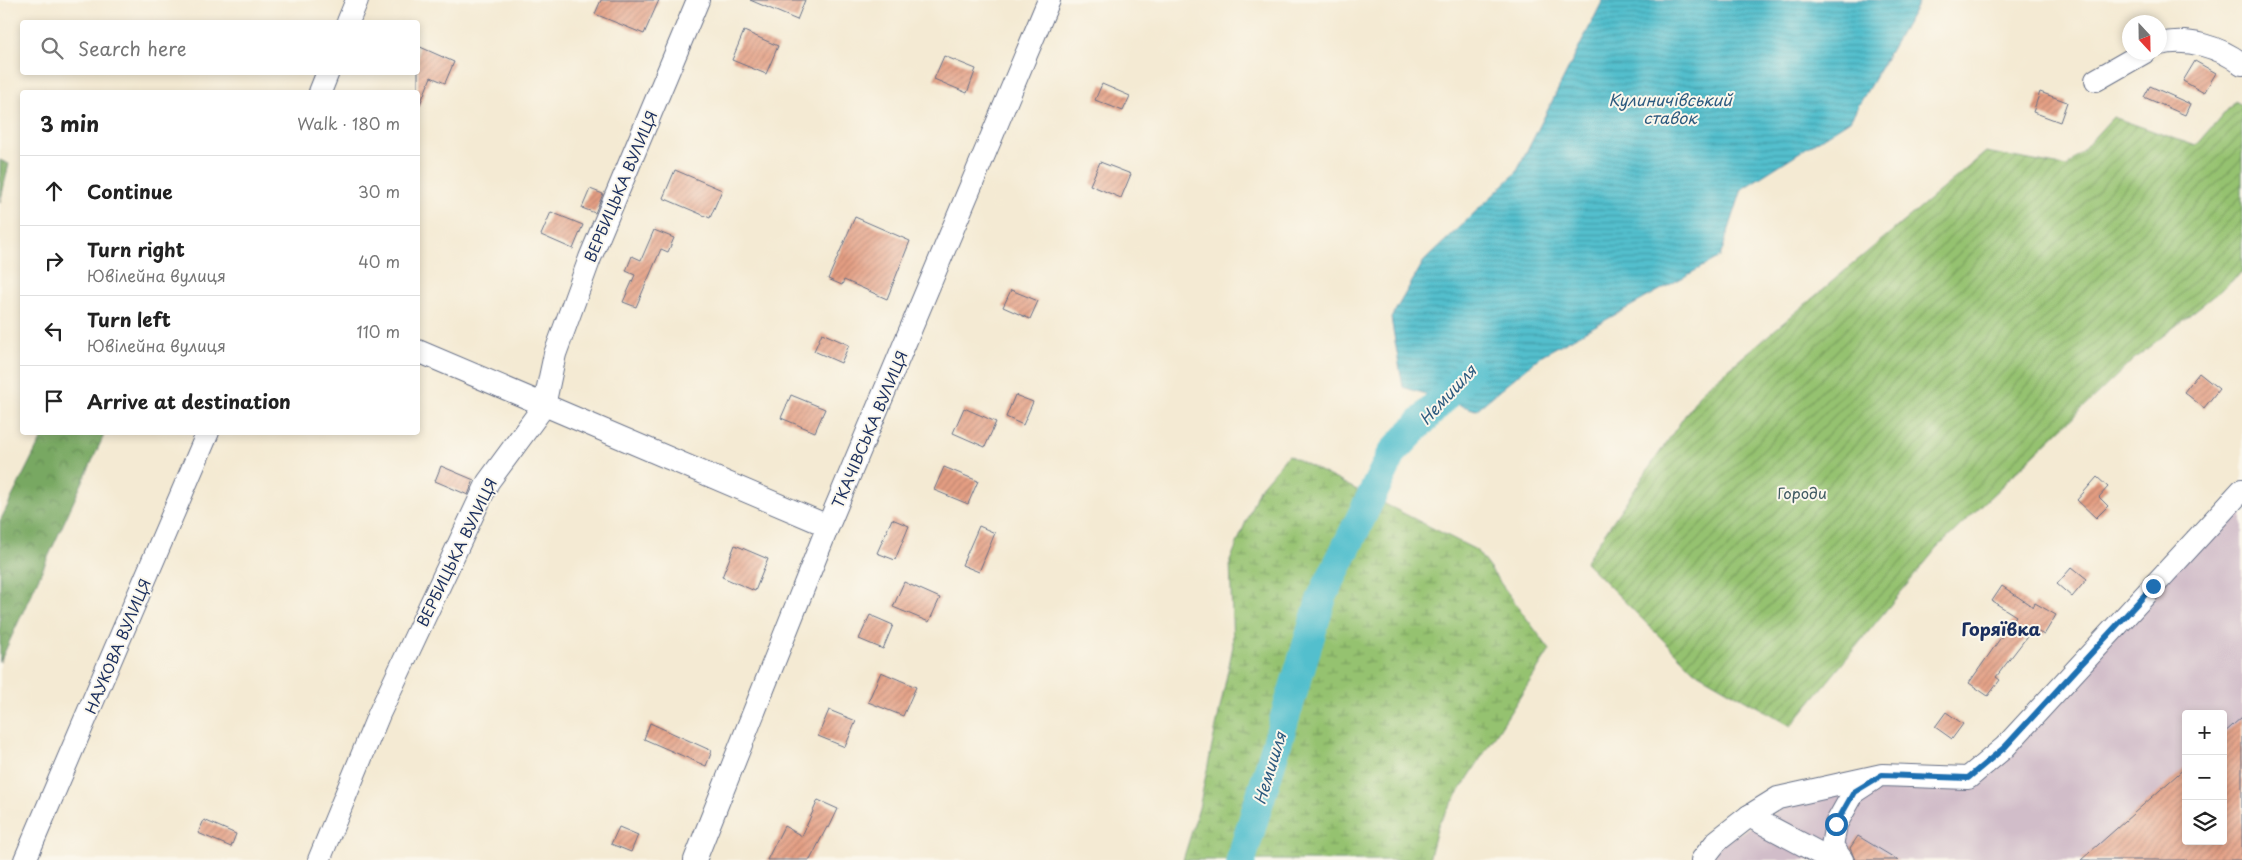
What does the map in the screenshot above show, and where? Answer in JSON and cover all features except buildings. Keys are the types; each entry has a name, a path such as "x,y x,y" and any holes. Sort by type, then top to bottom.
{"street":[{"path":"349,20 357,0"},
{"name":"ВЕРБИЦЬКА ВУЛИЦЯ","path":"319,860 379,714 488,482 544,406 555,354 590,258 698,0"},
{"name":"ТКАЧІВСЬКА ВУЛИЦЯ","path":"695,860 828,526 1049,0"},
{"path":"2167,43 2186,42 2208,47 2231,55 2242,64"},
{"path":"2096,80 2131,60"},
{"path":"321,90 327,75"},
{"path":"420,352 828,526"},
{"name":"НАУКОВА ВУЛИЦЯ","path":"25,860 207,435"},
{"path":"1702,860 1717,841 1749,816 1778,798 1882,775 1968,778 2005,747 2242,490"},
{"path":"1842,860 1832,846 1836,824 1854,792 1882,775"},
{"path":"1749,816 1832,860"}],"shaded area":[{"path":"2242,499 2242,860 1711,860 1721,844 1794,802 1884,781 1972,782"}],"green space":[{"name":"Городи","path":"2235,101 2242,105 2242,273 2134,359 1937,548 1791,726 1693,670 1585,562 1701,392 1986,152 2067,167 2113,117 2196,146"},
{"path":"0,160 9,164 0,203"},
{"path":"43,435 104,435 0,662 0,521"},
{"path":"1288,455 1476,550 1550,650 1438,825 1429,860 1183,860 1199,808 1233,646 1230,561 1259,489"}],"water":[{"name":"Кулиничівський ставок","path":"1603,0 1920,0 1850,120 1742,189 1720,257 1542,355 1476,410 1403,387 1391,318 1424,261 1516,173"}],"waterway":[{"name":"Немишля","path":"1241,860 1322,597 1393,452 1470,370"}],"district":[{"name":"Горяївка","path":"2001,628"}],"route":[{"path":"1836,824 1854,792 1882,775 1968,778 2005,747 2153,586"}]}
